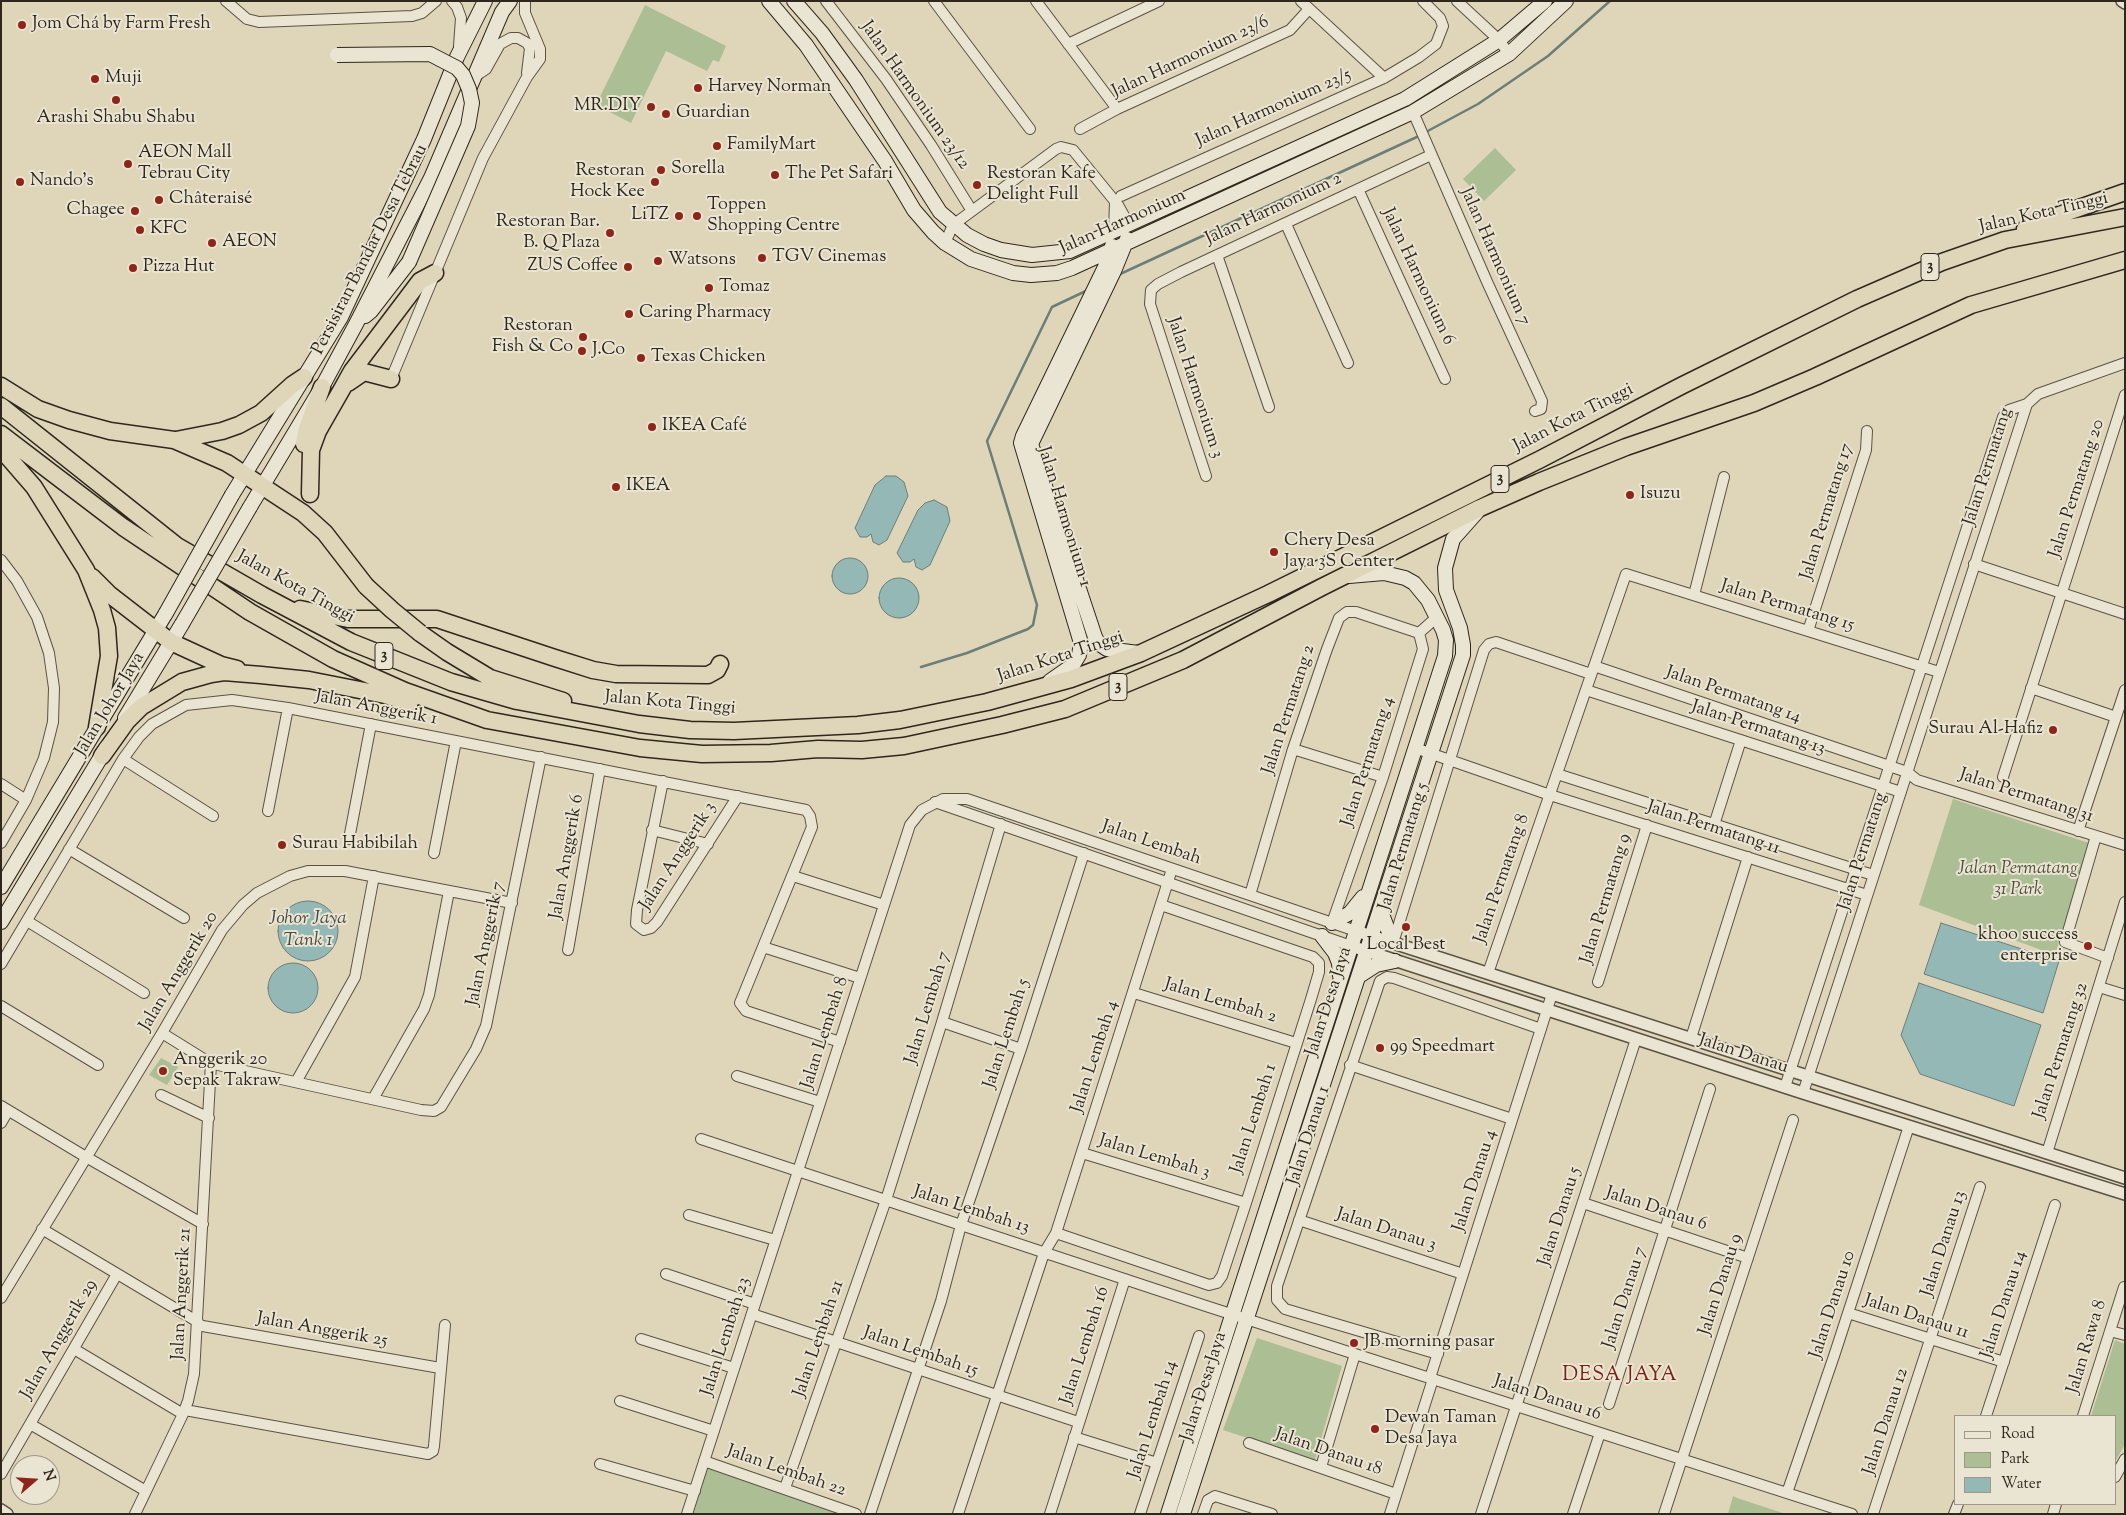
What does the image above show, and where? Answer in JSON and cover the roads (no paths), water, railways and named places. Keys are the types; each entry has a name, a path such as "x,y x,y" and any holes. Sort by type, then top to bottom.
{"highway":[{"path":"2005,240 2039,222 2125,192"},
{"name":"Jalan Kota Tinggi","path":"1,406 177,546 351,642 451,682 517,701 609,720 690,730 734,731 818,728 900,720 945,712 1071,679 1141,653 1259,598 1522,469 1681,386 1857,299 1942,262 2005,240 2125,217"},
{"name":"3","path":"1,434 123,527 250,612 333,659 405,691 487,720 640,748 702,754 771,753 818,749 862,750 904,746 1065,709 1183,660 1480,508 1539,482 1626,447 1754,403 1971,306 2125,260"},
{"path":"310,494 312,450 318,431 352,371 420,281 435,273"},
{"path":"342,389 364,372 391,379"},
{"path":"174,440 222,432 240,425 261,413 292,385 304,378"},
{"path":"1,386 38,409 91,427 174,440 214,456 294,504 325,533 366,586 392,610 446,652 490,678 582,707 609,720"},
{"path":"322,387 306,432 304,468 310,494 325,533"},
{"path":"1,449 34,487 86,570 102,610 109,644 109,656 97,727"},
{"path":"86,570 109,594 171,642 221,665 260,675"},
{"path":"283,606 348,619 437,619 593,670 616,674 708,675 717,670 720,664"},
{"path":"102,756 127,721 141,707 182,682 224,672 309,680 385,695 443,712 487,720"}],"main road":[{"name":"Persisiran Bandar Desa Tebrau","path":"232,495 341,317 424,139 457,57 485,1"},
{"name":"Persisiran Bandar Desa Tebrau","path":"250,507 322,387 356,324 431,178 502,12 510,1"},
{"name":"Jalan Harmonium","path":"769,1 806,45 886,161 914,210 945,243 972,259 1013,273 1031,275 1058,273 1413,112 1509,54 1566,1"},
{"name":"Jalan Harmonium","path":"798,3 856,80 903,152 934,205 953,225 967,235 993,247 1018,254 1032,255 1070,251 1405,99 1499,40 1545,1"},
{"path":"337,55 430,54 457,68 470,89 472,103 468,126 409,262 372,311 356,324"},
{"name":"Jalan Harmonium 1","path":"1034,690 1073,665 1079,655 1081,643 1021,443 1022,436 1092,294 1114,272 1127,242 1129,224"},
{"name":"Jalan Harmonium 1","path":"1114,231 1112,249 1103,283 1031,444 1098,643 1107,650 1141,653"},
{"name":"Jalan Johor Jaya","path":"1,887 166,613 232,495"},
{"name":"Jalan Johor Jaya","path":"1,922 182,624 250,507"},
{"name":"Jalan Desa Jaya","path":"1183,1514 1248,1320 1463,655 1460,628 1446,590 1447,557 1453,539 1480,508"},
{"name":"Jalan Desa Jaya","path":"1168,1514 1445,656 1446,640 1437,617 1421,590 1405,578 1384,573 1341,578"},
{"path":"1332,923 1350,913 1369,889"},
{"path":"1380,909 1392,943"},
{"path":"1322,936 1335,953 1339,963 1340,979"},
{"path":"1359,976 1376,965 1396,961"}],"street":[{"path":"226,1 247,19 259,22 412,16 424,12 436,1"},
{"path":"452,1 457,6 461,18 457,57"},
{"path":"391,379 483,158 526,77 540,59 541,54 537,39 525,14 525,1"},
{"name":"Jalan Harmonium 23/12","path":"826,1 886,79 931,145 972,211"},
{"path":"934,1 1030,129"},
{"path":"1036,1 1117,110"},
{"path":"1068,44 1159,1"},
{"name":"Jalan Harmonium 23/5","path":"1118,199 1384,78 1419,57 1436,44 1442,31 1442,22 1437,14 1423,1"},
{"path":"1457,1 1499,40 1509,54"},
{"path":"1305,5 1384,78"},
{"name":"Jalan Harmonium 23/6","path":"1080,129 1290,30 1305,5"},
{"path":"474,77 486,69 500,44 511,38 518,38 527,43 530,48 526,77"},
{"name":"Jalan Harmonium 7","path":"1413,112 1542,402 1542,407 1536,411"},
{"path":"945,243 953,225 1056,148 1065,147 1073,150 1118,199 1118,206 1129,224"},
{"name":"Jalan Harmonium 2","path":"1152,309 1149,294 1154,287 1217,255 1431,155"},
{"name":"Jalan Harmonium 6","path":"1358,189 1445,379"},
{"path":"1114,231 1118,199"},
{"path":"1286,224 1348,363"},
{"path":"1217,255 1269,407"},
{"name":"Jalan Harmonium 3","path":"1152,309 1206,476"},
{"path":"2027,404 2038,394 2125,363"},
{"name":"Jalan Permatang 20","path":"2003,776 2125,395"},
{"name":"Jalan Permatang","path":"1803,1093 2027,404"},
{"name":"Jalan Permatang","path":"1785,1087 2004,417 2009,410 2027,404"},
{"name":"Jalan Permatang 17","path":"1808,631 1866,450 1867,431"},
{"path":"1694,595 1724,477"},
{"path":"1,560 17,581 37,617 49,653 54,688 50,738 38,775 1,843"},
{"path":"1974,564 2125,614"},
{"name":"Jalan Permatang 15","path":"1626,574 1939,672"},
{"name":"Jalan Permatang 8","path":"1488,973 1626,574"},
{"name":"Jalan Permatang 2","path":"1250,895 1293,749 1327,649 1342,615 1356,612 1419,633"},
{"path":"1419,633 1437,617"},
{"name":"Jalan Permatang 4","path":"1332,923 1383,777 1423,649 1419,633"},
{"name":"Jalan Permatang 14","path":"1492,643 1593,670 1890,766 1907,772 1917,780"},
{"name":"Jalan Permatang 5","path":"1392,943 1484,650 1492,643"},
{"path":"2031,688 2116,717"},
{"name":"Jalan Permatang 13","path":"1586,690 1901,792"},
{"path":"2078,830 2125,690"},
{"name":"Jalan Anggerik 1","path":"1,964 69,849 139,737 152,724 186,705 232,700 288,708 802,808 809,813 812,827 793,876"},
{"path":"268,811 288,708"},
{"path":"349,838 371,724"},
{"path":"1714,825 1741,740"},
{"path":"434,853 456,741"},
{"name":"Jalan Permatang 11","path":"1415,748 1550,795 1867,895"},
{"path":"1293,749 1383,777"},
{"name":"Jalan Anggerik 7","path":"373,1099 421,1110 434,1111 441,1107 476,1048 486,1026 541,757"},
{"path":"124,759 213,816"},
{"name":"Jalan Anggerik 6","path":"568,950 600,769"},
{"path":"1556,774 1874,875"},
{"path":"1901,792 1917,780"},
{"name":"Jalan Permatang 31","path":"1917,780 2125,845"},
{"path":"663,781 652,830 708,844"},
{"path":"1,784 26,800"},
{"name":"Jalan Anggerik 3","path":"652,830 636,910 636,924 644,930 649,930 656,922 738,796"},
{"name":"Jalan Lembah","path":"935,802 943,799 967,799 1356,931"},
{"path":"840,1042 746,1011 741,1006 741,1000 793,876 884,905 910,825 922,810 935,802"},
{"name":"Jalan Lembah","path":"935,802 1351,946"},
{"name":"Jalan Lembah 7","path":"886,1200 1001,824"},
{"name":"Jalan Permatang 9","path":"1598,982 1647,825"},
{"path":"2096,836 2065,942 2108,958"},
{"path":"69,849 184,918"},
{"name":"Jalan Lembah 5","path":"961,1225 1022,1049 1084,853"},
{"path":"1692,1038 1748,857"},
{"name":"Jalan Lembah 4","path":"958,1514 1044,1252 1056,1233 1134,993 1172,868"},
{"name":"Jalan Anggerik 20","path":"1,1298 162,1033 222,930 243,905 257,893 279,880 308,871 345,871 512,903"},
{"path":"296,1082 355,977 374,876"},
{"path":"162,1033 212,1063 373,1099 426,1004 449,891"},
{"name":"Jalan Permatang 32","path":"2047,1153 2108,958 2121,927 2125,902"},
{"name":"Jalan Lembah 8","path":"798,1171 884,905"},
{"name":"Jalan Lembah 1","path":"1056,1233 1209,1285 1217,1283 1222,1276 1246,1203 1319,972 1319,964 1316,959 1161,905"},
{"path":"27,921 144,993"},
{"name":"Jalan Danau","path":"1356,931 2125,1178"},
{"name":"Jalan Danau","path":"1351,946 1803,1093 2125,1194"},
{"path":"763,947 860,978"},
{"name":"Jalan Danau 1","path":"1438,1354 1282,1306 1276,1296 1277,1286 1377,984 1387,978 1394,978 1541,1028"},
{"path":"2099,988 2125,995"},
{"name":"Jalan Lembah 2","path":"1134,993 1296,1043"},
{"name":"Jalan Danau 4","path":"1390,1514 1438,1354 1552,994"},
{"path":"1,1006 98,1065"},
{"path":"942,1022 1022,1049"},
{"name":"Jalan Danau 5","path":"1481,1514 1636,1039"},
{"name":"Jalan Anggerik 21","path":"135,1514 184,1412 195,1364 212,1063"},
{"path":"1350,1065 1512,1119"},
{"path":"737,1076 820,1102"},
{"name":"Jalan Danau 7","path":"1609,1404 1710,1089"},
{"path":"161,1095 209,1118"},
{"path":"1,1122 5,1108 86,1158 203,1224"},
{"name":"Jalan Danau 9","path":"1664,1514 1794,1120"},
{"name":"Jalan Danau 10","path":"1787,1493 1909,1126"},
{"name":"Jalan Lembah 13","path":"700,1139 1232,1314"},
{"name":"Jalan Lembah 3","path":"1082,1153 1246,1203"},
{"name":"Jalan Lembah 23","path":"687,1514 798,1171"},
{"name":"Jalan Danau 13","path":"1931,1340 1980,1187"},
{"name":"Jalan Lembah 21","path":"785,1488 886,1200"},
{"name":"Jalan Danau 6","path":"1583,1203 1748,1258"},
{"name":"Jalan Danau 14","path":"1986,1415 2055,1204"},
{"path":"690,1215 775,1240"},
{"name":"Jalan Danau 3","path":"1299,1220 1464,1274"},
{"path":"870,1514 941,1301 961,1225"},
{"path":"42,1230 198,1324"},
{"name":"Jalan Anggerik 29","path":"1,1474 117,1274"},
{"name":"Jalan Lembah 15","path":"666,1274 836,1342 1078,1422"},
{"name":"Jalan Lembah 16","path":"1050,1514 1125,1279"},
{"name":"Jalan Rawa 8","path":"2083,1415 2124,1288"},
{"name":"Jalan Danau 11","path":"1848,1313 2004,1362"},
{"name":"Jalan Danau 16","path":"1232,1314 1852,1514"},
{"name":"Jalan Anggerik 25","path":"198,1324 440,1368"},
{"path":"74,1349 184,1412 424,1455 433,1451 434,1446 445,1326"},
{"path":"2110,1330 2125,1335"},
{"name":"Jalan Lembah 14","path":"1140,1514 1199,1336"},
{"path":"641,1339 734,1368"},
{"name":"Jalan Danau 12","path":"1873,1514 1931,1340"},
{"path":"1321,1467 1356,1354"},
{"path":"620,1401 714,1431"},
{"path":"30,1424 146,1491"},
{"path":"1573,1514 1600,1433"},
{"path":"1074,1437 1157,1463"},
{"name":"Jalan Danau 18","path":"1249,1443 1396,1494"},
{"path":"2116,1475 2125,1459"},
{"name":"Jalan Lembah 22","path":"704,1461 856,1514"},
{"path":"600,1464 694,1492"},
{"path":"1204,1510 1208,1500 1215,1496 1272,1514"},
{"path":"1,1510 7,1514"}],"water":[{"path":"886,476 896,476 904,482 908,496 887,540 879,545 873,542 871,534 867,537 860,537 855,528 875,485"},
{"path":"934,500 947,507 950,521 930,565 922,570 916,567 914,559 910,562 903,562 897,553 918,510 925,503"},
{"path":"850,558 857,559 863,563 867,569 867,583 863,589 857,593 850,594 843,593 837,589 833,583 832,576 833,569 837,563 843,559"},
{"path":"899,578 913,584 919,598 913,612 899,618 885,612 879,598 885,584"},
{"name":"Johor Jaya Tank 1","path":"308,901 325,906 333,914 338,931 333,948 325,956 308,961 291,956 283,948 278,931 283,914 291,906"},
{"path":"1941,923 2059,961 2043,1013 1924,974"},
{"name":"Johor Jaya Tank 1","path":"293,963 307,967 314,974 318,988 314,1002 307,1009 293,1013 279,1009 272,1002 268,988 272,974 279,967"},
{"path":"1919,983 2041,1025 2014,1106 1920,1074 1901,1035"}],"waterway":[{"path":"1424,133 1478,104 1548,56 1610,1"},
{"path":"1118,275 1419,136"},
{"path":"921,667 967,653 1028,629 1033,625 1037,605 987,441 1052,307 1088,290"}],"place":[{"name":"Jom Chá by Farm Fresh","path":"22,25"},
{"name":"Muji","path":"95,79"},
{"name":"Harvey Norman","path":"698,88"},
{"name":"Arashi Shabu Shabu","path":"116,100"},
{"name":"MR.DIY","path":"651,107"},
{"name":"Guardian","path":"666,114"},
{"name":"FamilyMart","path":"717,146"},
{"name":"AEON Mall Tebrau City","path":"128,164"},
{"name":"Sorella","path":"661,170"},
{"name":"The Pet Safari","path":"775,175"},
{"name":"Nando's","path":"20,182"},
{"name":"Restoran Hock Kee","path":"655,182"},
{"name":"Restoran Kafe Delight Full","path":"977,185"},
{"name":"Châteraisé","path":"159,200"},
{"name":"Chagee","path":"135,211"},
{"name":"LiTZ","path":"679,216"},
{"name":"Toppen Shopping Centre","path":"697,216"},
{"name":"KFC","path":"140,230"},
{"name":"Restoran Bar. B. Q Plaza","path":"610,233"},
{"name":"AEON","path":"212,243"},
{"name":"TGV Cinemas","path":"762,258"},
{"name":"Watsons","path":"658,261"},
{"name":"ZUS Coffee","path":"628,267"},
{"name":"Pizza Hut","path":"133,268"},
{"name":"Tomaz","path":"709,288"},
{"name":"Caring Pharmacy","path":"629,314"},
{"name":"Restoran Fish & Co","path":"583,337"},
{"name":"J.Co","path":"582,351"},
{"name":"Texas Chicken","path":"641,358"},
{"name":"IKEA Café","path":"652,427"},
{"name":"IKEA","path":"616,487"},
{"name":"Isuzu","path":"1630,495"},
{"name":"Chery Desa Jaya 3S Center","path":"1274,552"},
{"name":"Surau Al-Hafiz","path":"2053,730"},
{"name":"Surau Habibilah","path":"282,845"},
{"name":"Local Best","path":"1406,927"},
{"name":"khoo success enterprise","path":"2088,946"},
{"name":"99 Speedmart","path":"1380,1048"},
{"name":"Anggerik 20 Sepak Takraw","path":"163,1071"},
{"name":"JB morning pasar","path":"1354,1343"},
{"name":"Dewan Taman Desa Jaya","path":"1375,1429"}],"district":[{"name":"DESA JAYA","path":"1620,1377"}],"park label":[{"name":"Jalan Permatang 31 Park","path":"2018,880"}]}
